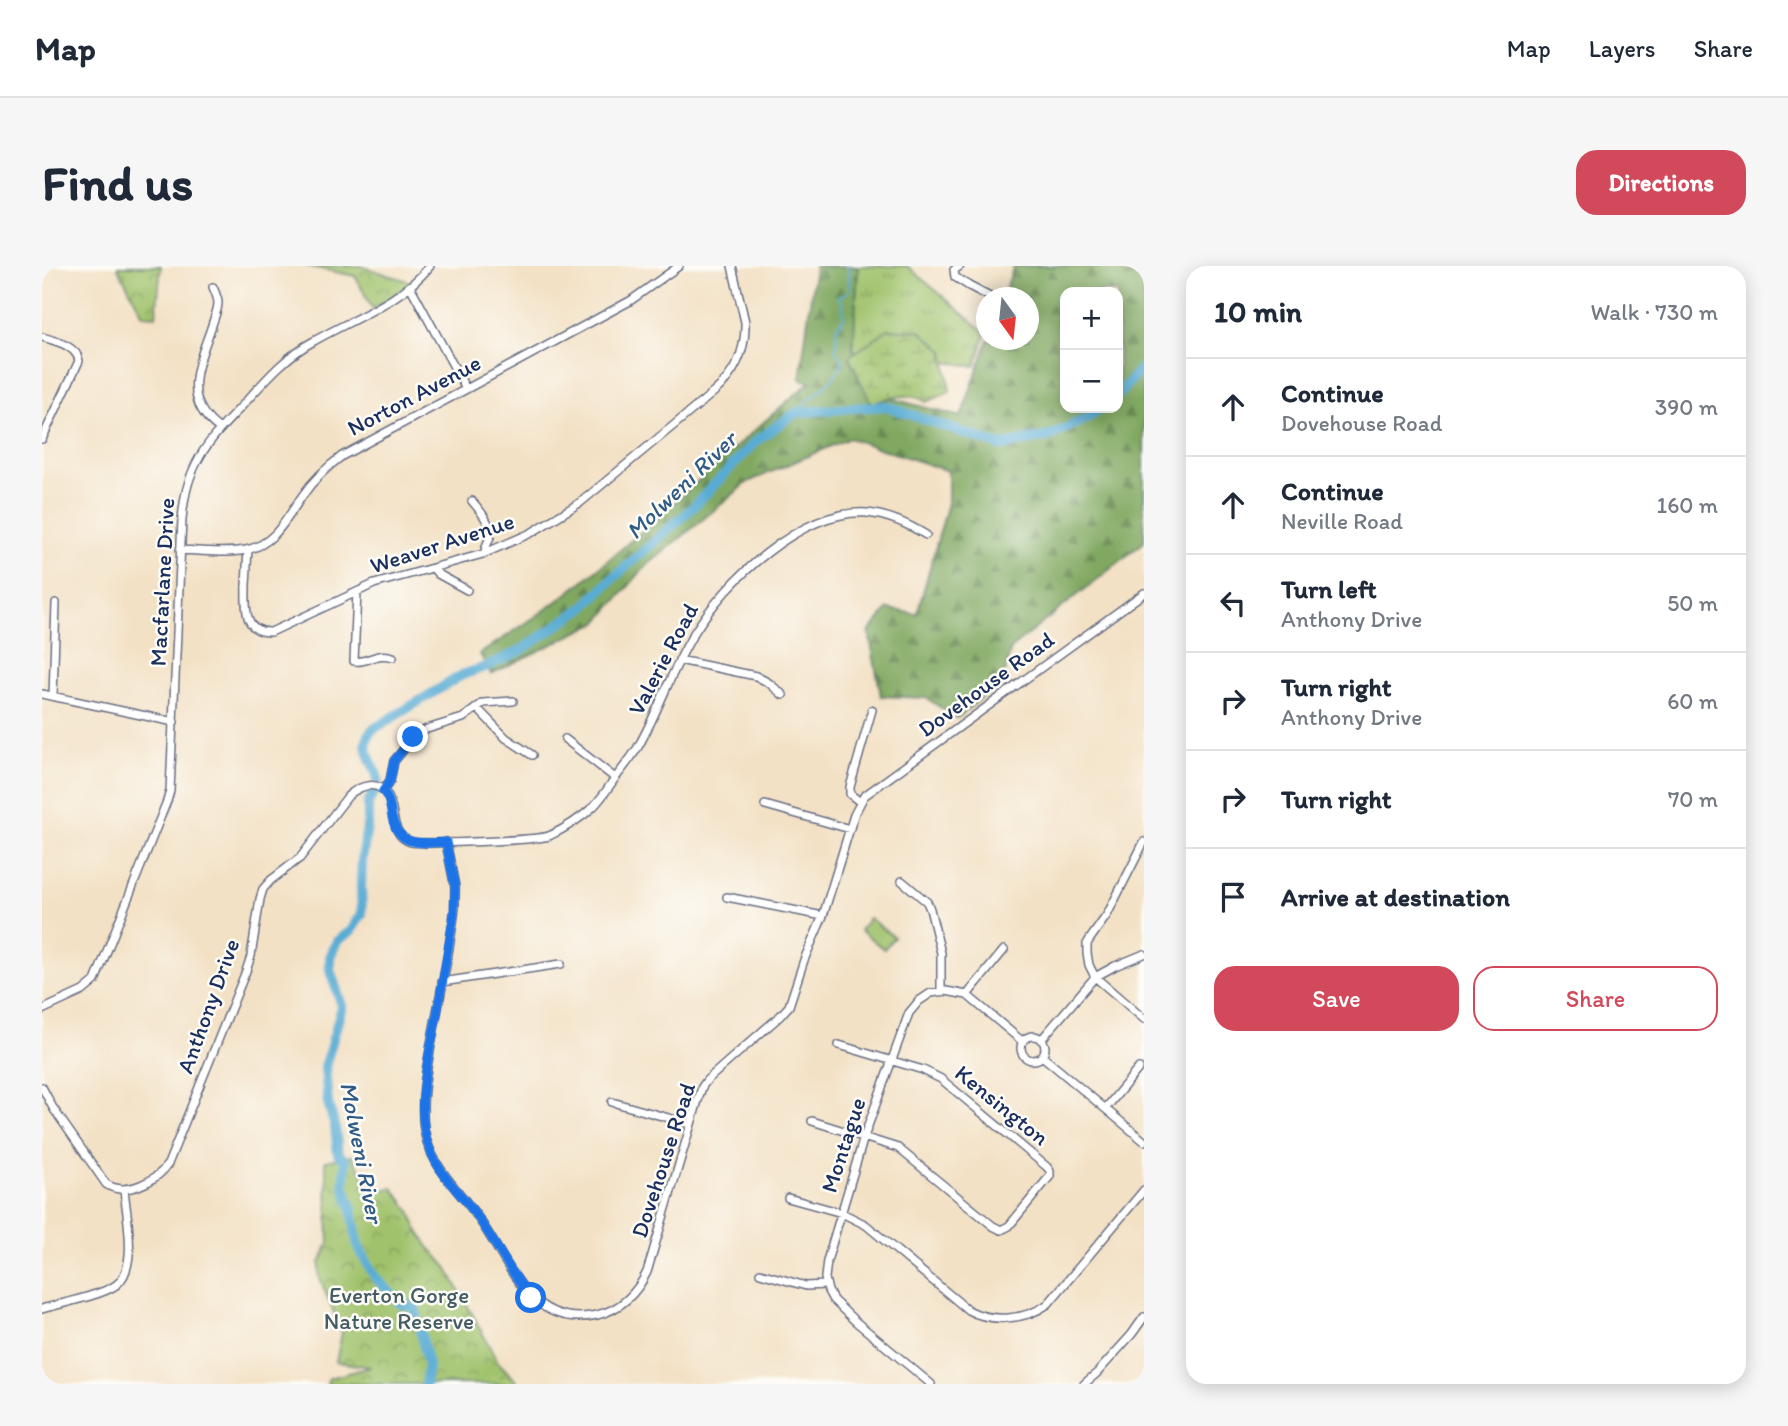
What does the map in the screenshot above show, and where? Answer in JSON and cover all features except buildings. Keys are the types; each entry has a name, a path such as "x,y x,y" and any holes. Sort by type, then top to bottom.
{"street":[{"name":"Macfarlane Drive","path":"42,1010 83,991 95,981 167,802 174,722 180,550 185,492 190,476 206,446 279,366 311,342 397,296 430,266"},
{"name":"Norton Avenue","path":"180,550 235,552 262,544 279,531 318,476 353,449 630,301 679,266"},
{"name":"Weaver Avenue","path":"247,550 246,611 250,622 259,630 271,632 391,579 485,553 531,533 580,502 729,377 740,356 745,330 732,266"},
{"path":"960,266 954,270 955,277 976,290"},
{"path":"410,286 466,389"},
{"path":"213,287 218,304 197,372 194,391 200,409 220,429"},
{"path":"42,337 74,350 79,361 42,439"},
{"path":"472,501 481,511 491,531 485,553"},
{"name":"Valerie Road","path":"446,842 546,837 587,812 597,803 638,746 678,660 705,617 735,581 797,533 817,522 845,514 869,513 892,519 926,535"},
{"path":"432,568 467,590"},
{"path":"357,592 354,661 358,663 381,655 393,657"},
{"name":"Dovehouse Road","path":"446,842 456,897 424,1086 423,1116 427,1143 443,1174 476,1214 531,1298 559,1314 573,1317 597,1315 617,1307 638,1288 649,1265 703,1084 789,1006 860,802 870,790 1144,593"},
{"path":"53,696 56,603"},
{"path":"678,660 756,676 783,695"},
{"path":"42,694 174,722"},
{"path":"446,842 416,843 403,838 396,828 389,800 383,791 390,781 394,761 416,735 427,729 463,718 486,702 513,701"},
{"path":"477,708 510,741 533,755"},
{"path":"860,802 851,796 850,790 872,710"},
{"path":"565,739 615,779"},
{"name":"Anthony Drive","path":"124,1189 154,1178 168,1164 249,964 263,889 300,858 352,792 367,785 383,791"},
{"path":"765,805 850,829"},
{"path":"1144,842 1107,915 1087,944 1089,965 1095,977 1144,1019"},
{"path":"902,881 928,904 941,953 941,991 967,995 1023,1042"},
{"path":"727,897 822,916"},
{"path":"967,995 1004,950"},
{"path":"1041,1040 1095,977 1144,954"},
{"path":"442,982 561,964"},
{"name":"Montague","path":"826,1285 827,1261 864,1137 904,1024 911,1010 924,998 941,991"},
{"path":"1033,1037 1041,1040 1045,1049 1042,1056 1032,1060 1025,1057 1023,1042 1033,1037"},
{"path":"839,1045 892,1061"},
{"path":"1042,1056 1144,1141"},
{"name":"Kensington","path":"864,1137 898,1149 909,1156 1001,1230 1007,1228 1050,1176 1047,1167 941,1079 923,1070 892,1061"},
{"path":"1106,1108 1139,1068"},
{"path":"42,1087 100,1178 110,1187 124,1189 130,1244 121,1279 111,1288 42,1309"},
{"path":"612,1102 690,1125"},
{"path":"812,1121 864,1137"},
{"path":"788,1198 842,1213 874,1231 968,1310 998,1319 1027,1314 1048,1304 1144,1190"},
{"path":"760,1273 806,1286 826,1285 839,1307 931,1384"},
{"path":"1084,1384 1132,1334 1144,1317"},
{"path":"1132,1334 1144,1335"}],"green space":[{"path":"118,266 161,266 156,316 143,315"},
{"path":"306,266 361,266 414,283 373,309 355,276"},
{"path":"815,266 858,266 853,350 906,368 874,394 961,417 984,350 1039,350 1039,287 1007,287 1014,266 1144,266 1144,542 1011,648 1003,681 957,718 926,698 881,696 869,632 888,609 917,614 948,503 948,471 849,438 748,482 644,568 598,622 491,674 480,654 557,601 599,568 810,382 800,379"},
{"path":"858,266 907,266 976,325 976,350 980,350 975,366 853,351"},
{"path":"888,329 920,331 944,351 950,392 926,402 920,398 906,396 871,403 849,357"},
{"path":"869,918 894,937 884,949 860,930"},
{"name":"Everton Gorge Nature Reserve","path":"352,1156 373,1191 393,1188 410,1211 416,1227 429,1247 446,1266 498,1362 519,1384 327,1384 329,1378 371,1367 336,1362 342,1333 319,1276 320,1263 329,1243 325,1161"}],"waterway":[{"path":"795,413 828,383 843,361 835,350 837,328 844,318 839,297 849,291 847,266"},
{"name":"Molweni River","path":"1123,389 1144,365"},
{"name":"Molweni River","path":"378,780 366,743 372,730 462,675 523,649 584,607 691,509 756,441 795,413 886,406 1001,446 1050,436 1094,413"},
{"name":"Molweni River","path":"374,792 368,803 362,860 362,914 351,931 337,941 330,957 330,970 342,1006 325,1067 328,1103 335,1127 338,1154 346,1161 344,1185 352,1210 358,1246 375,1277 401,1304 415,1307 428,1366 425,1384"}],"route":[{"path":"413,737 392,764 390,781 383,791 389,800 396,828 403,838 416,843 446,842 456,892 424,1086 423,1116 426,1137 432,1156 443,1174 476,1214 531,1298"}]}
